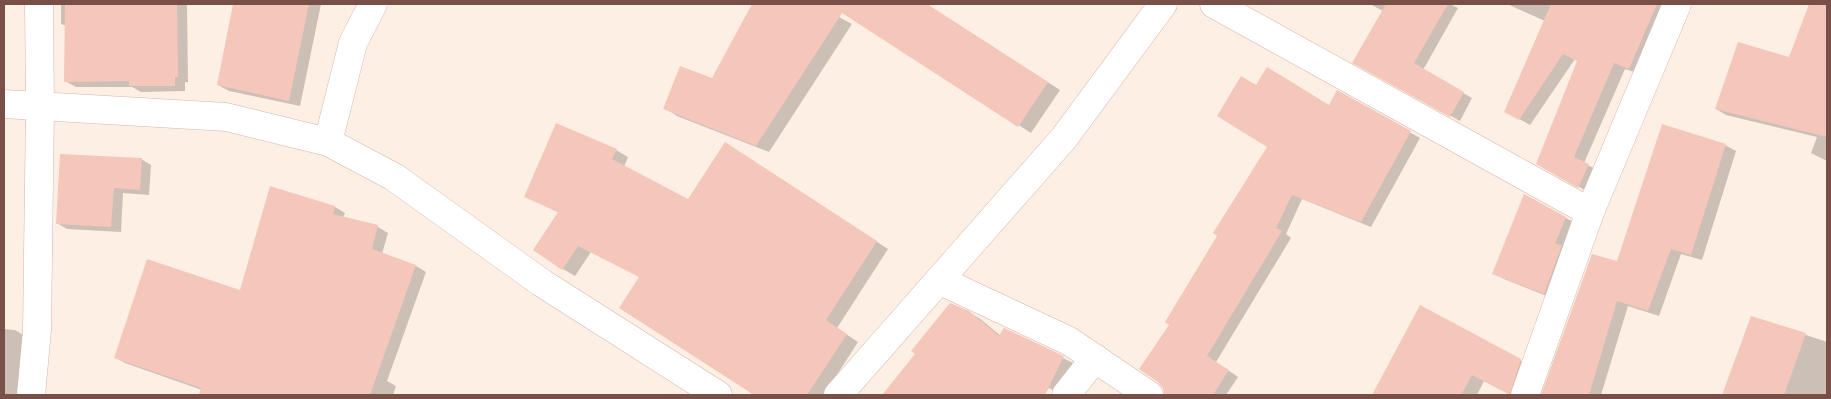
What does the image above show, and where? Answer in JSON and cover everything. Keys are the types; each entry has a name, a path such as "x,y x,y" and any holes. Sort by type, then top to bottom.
{"street":[{"path":"31,395 38,330 40,107 38,4"},
{"path":"328,142 352,43 373,4"},
{"path":"838,395 1064,138 1163,4"},
{"path":"1214,4 1590,212"},
{"path":"1525,395 1590,212 1677,4"},
{"path":"4,104 226,117 328,142 394,177 542,283 718,395"},
{"path":"939,280 1069,341 1149,395"},
{"path":"1066,395 1095,358"}],"building":[{"path":"65,4 177,4 178,77 175,77 175,86 129,86 129,81 64,82"},
{"path":"233,4 309,4 289,101 217,85"},
{"path":"752,4 927,4 1048,82 1018,127 842,13 756,146 663,109 680,66 712,78"},
{"path":"1386,4 1448,4 1414,63 1464,92 1450,117 1352,63"},
{"path":"1551,4 1657,4 1629,69 1614,63 1574,157 1589,164 1578,188 1536,164 1577,61 1563,54 1519,120 1504,112"},
{"path":"1809,4 1827,4 1827,137 1715,109 1738,42 1789,57"},
{"path":"1267,67 1329,105 1337,90 1411,131 1361,222 1292,195 1276,228 1282,231 1207,356 1229,370 1213,395 1164,395 1163,388 1158,382 1139,369 1169,325 1165,322 1217,236 1213,233 1267,147 1217,116 1241,76 1256,85"},
{"path":"556,123 617,149 612,159 688,199 725,142 877,241 826,320 847,334 807,395 754,395 619,308 639,277 578,246 562,270 533,250 558,212 524,197"},
{"path":"1662,124 1726,144 1691,255 1671,249 1648,311 1617,301 1589,395 1541,395 1592,254 1617,261"},
{"path":"60,154 142,158 140,190 114,188 111,227 56,224"},
{"path":"270,186 335,206 333,214 378,225 372,249 416,265 370,395 199,395 201,388 114,358 147,259 240,290"},
{"path":"1524,194 1566,217 1555,244 1562,245 1544,294 1492,274"},
{"path":"950,303 969,311 999,336 1004,328 1064,356 1045,395 882,395 915,354 911,351"},
{"path":"1420,305 1521,359 1510,395 1472,375 1461,395 1372,395"},
{"path":"1751,316 1806,333 1784,395 1722,395"}]}
